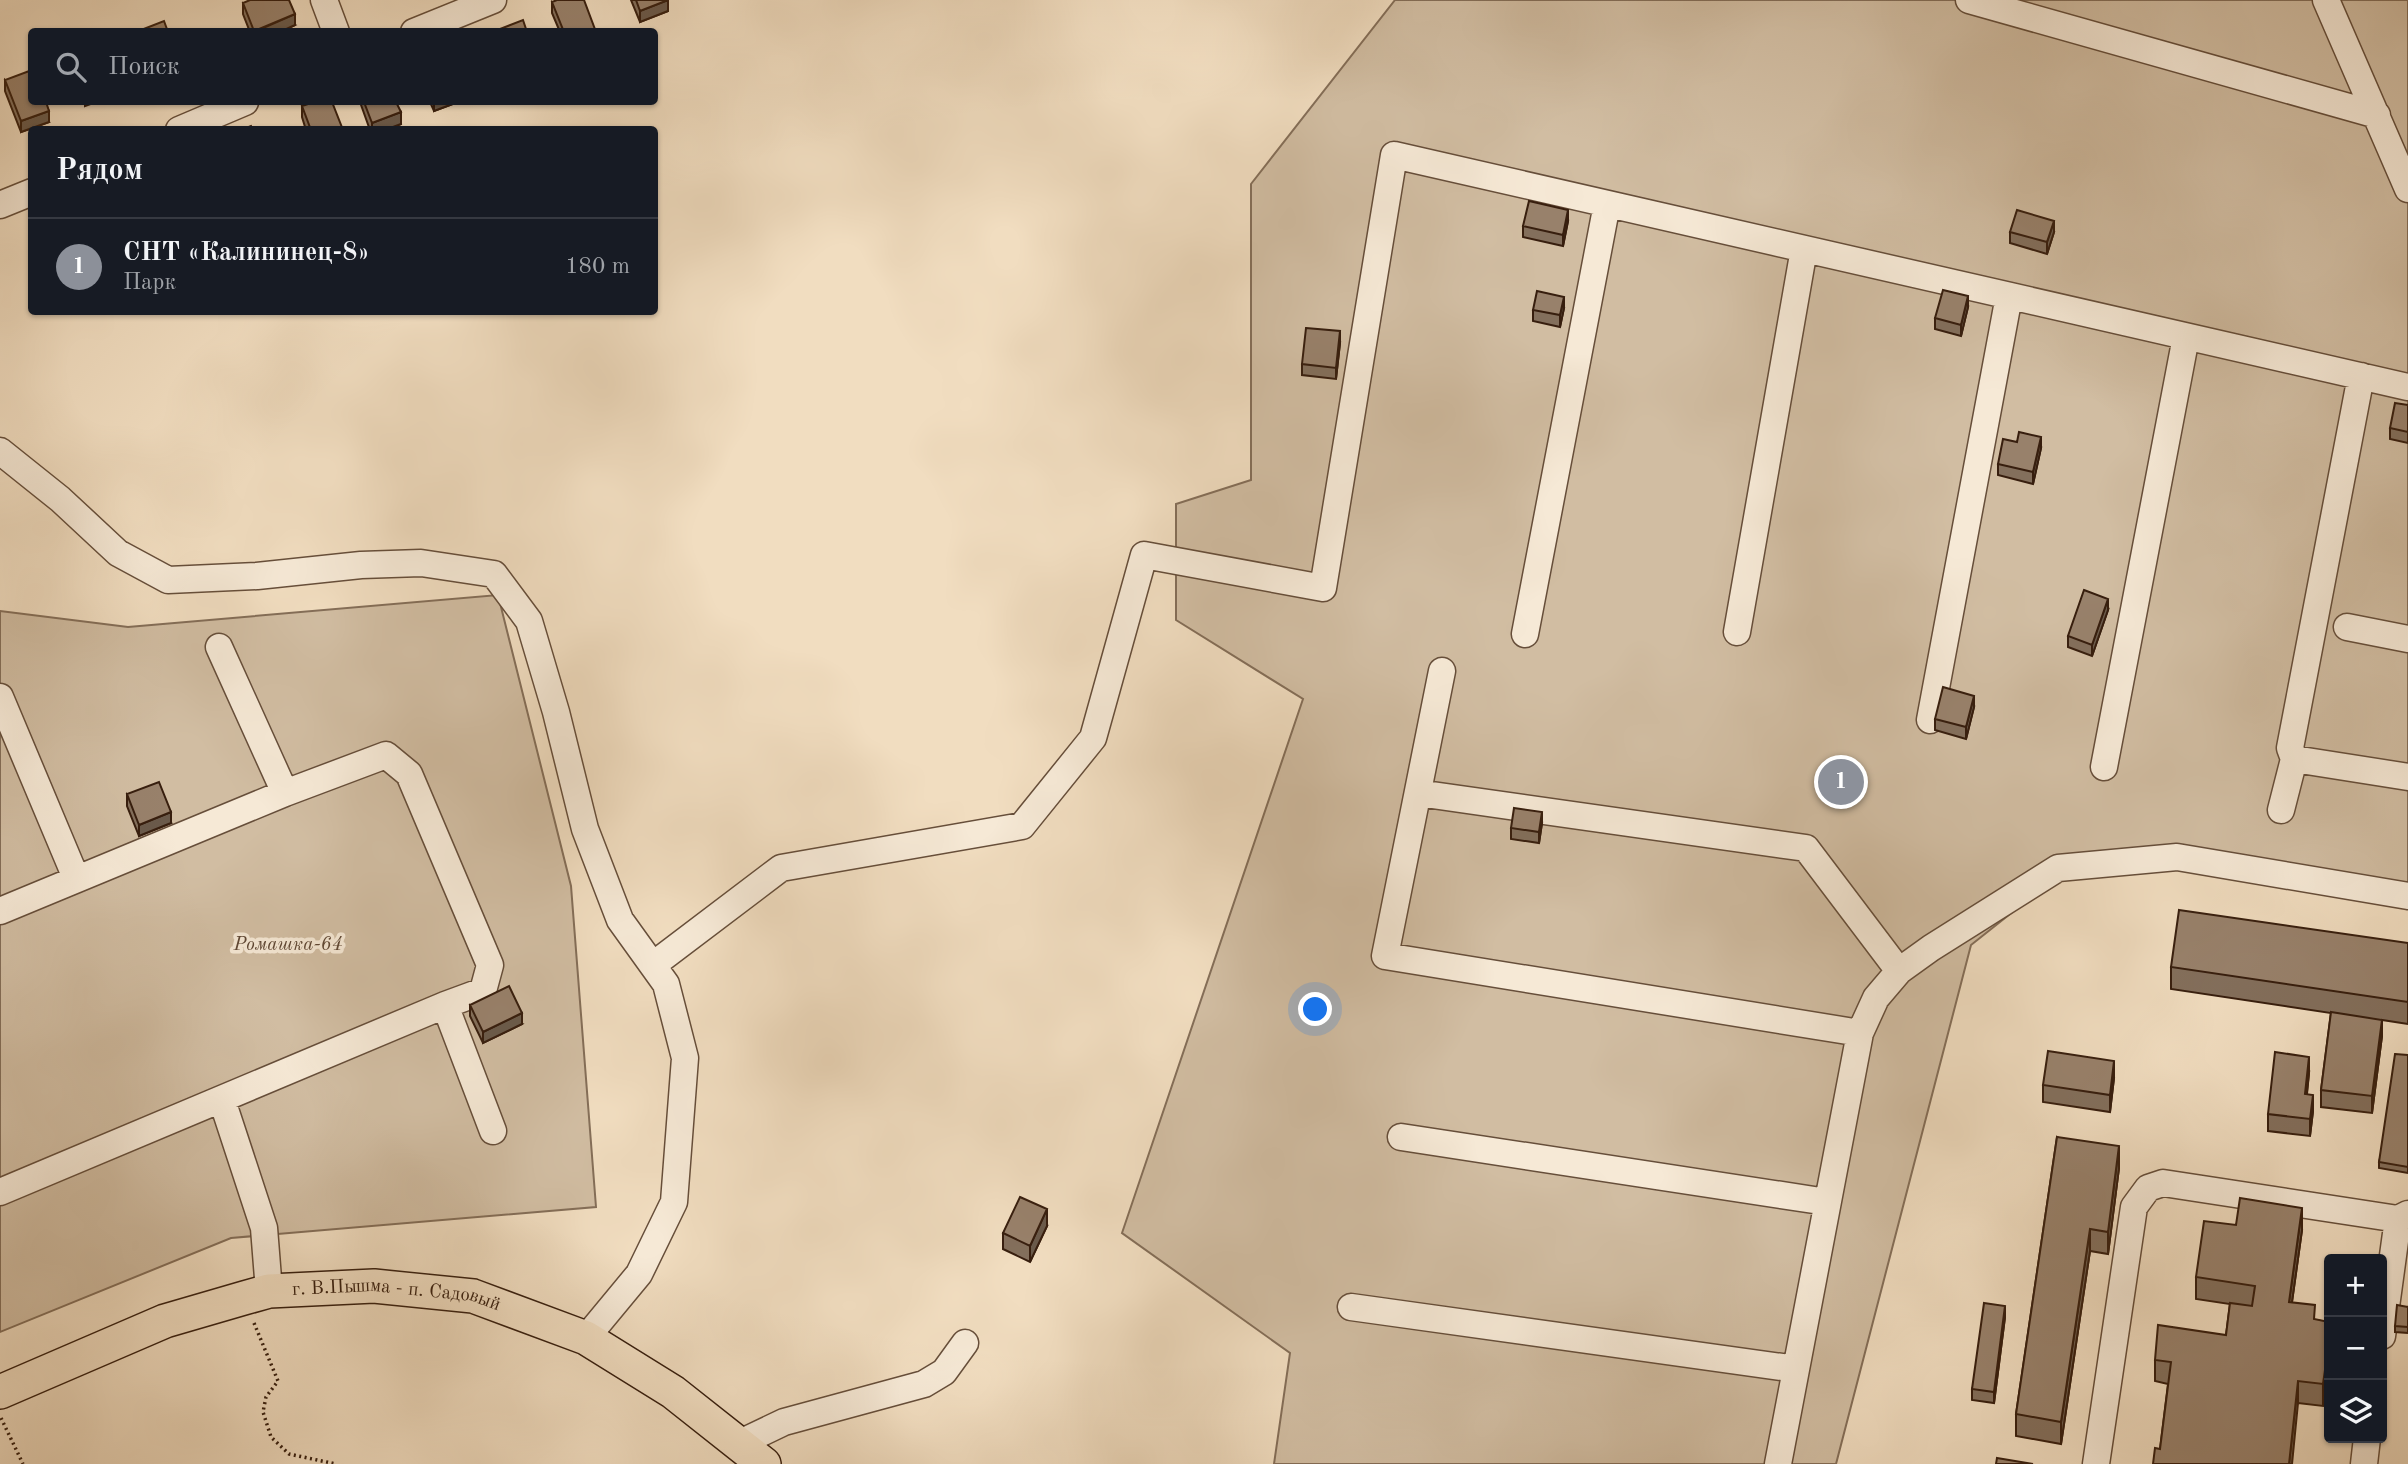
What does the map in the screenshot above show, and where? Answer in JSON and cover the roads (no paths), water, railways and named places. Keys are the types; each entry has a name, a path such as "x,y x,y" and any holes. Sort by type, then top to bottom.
{"main road":[{"name":"г. В.Пышма - п. Садовый","path":"0,1392 165,1321 256,1295 374,1286 473,1296 586,1338 673,1392 752,1454"}],"street":[{"path":"324,0 334,28"},
{"path":"424,28 493,0"},
{"path":"2326,0 2408,188"},
{"path":"1974,1 2376,115"},
{"path":"188,126 238,105"},
{"path":"653,965 781,868 1022,826 1093,737 1144,555 1323,588 1394,155 2408,387"},
{"path":"0,205 28,194"},
{"path":"1525,634 1607,204"},
{"path":"1737,632 1804,249"},
{"path":"1930,720 2009,296"},
{"path":"2104,767 2186,337"},
{"path":"2281,810 2294,760 2290,748 2361,376"},
{"path":"0,451 60,499 118,553 168,580 421,563 494,573 529,621 556,712 585,829 620,920 666,984 685,1058 674,1202 639,1274 586,1338"},
{"path":"2347,627 2408,639"},
{"path":"219,647 285,793"},
{"path":"1442,671 1385,956 1860,1033"},
{"path":"0,697 76,878"},
{"path":"0,911 285,793 386,755 408,774 490,965 483,992 445,1005 0,1192"},
{"path":"2294,760 2408,777"},
{"path":"1418,793 1806,848 1899,971"},
{"path":"1778,1464 1860,1033 1876,998 1899,971 2058,868 2177,856 2408,895"},
{"path":"445,1005 494,1131"},
{"path":"222,1100 264,1228 256,1295"},
{"path":"1401,1137 1826,1202"},
{"path":"2096,1464 2134,1207 2148,1188 2163,1184 2403,1216 2385,1317"},
{"path":"1351,1307 1796,1369"},
{"path":"752,1454 784,1422 924,1384 944,1372 965,1343"},
{"path":"2364,1464 2366,1443"}],"place":[{"name":"СНТ «Калининец-8»","path":"1841,782"}],"park label":[{"name":"Ромашка-64","path":"288,945"}]}
